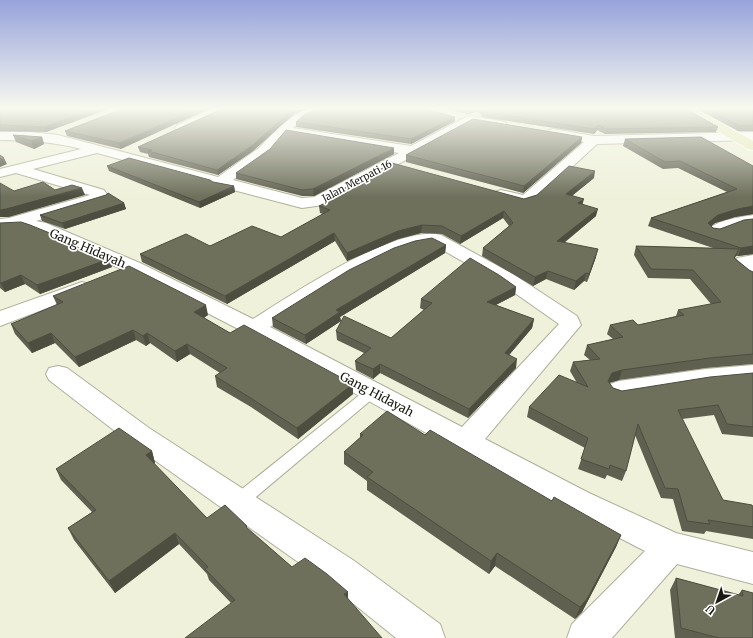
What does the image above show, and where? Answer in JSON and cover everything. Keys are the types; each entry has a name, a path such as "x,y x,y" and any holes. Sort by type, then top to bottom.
{"main road":[{"path":"737,138 753,146"}],"street":[{"name":"Jalan Merpati 16","path":"52,138 121,155 219,183 308,204 317,202 438,138"},
{"path":"219,183 264,151 276,138"},
{"path":"331,138 414,151"},
{"path":"581,138 594,140 655,140 699,138"},
{"path":"484,190 513,198 527,199 594,140"},
{"path":"121,155 141,146"},
{"path":"0,173 97,150"},
{"path":"391,163 412,169"},
{"path":"4,223 101,197 99,193 16,169"},
{"path":"716,231 736,223 753,220"},
{"name":"Gang Hidayah","path":"4,223 24,223 40,227 114,275 254,328 578,502 671,547 753,568"},
{"path":"254,328 322,286 376,256 423,238 435,239 506,278 561,315 569,321 570,325 465,442"},
{"path":"753,261 744,262 742,265 753,274"},
{"path":"0,319 114,275"},
{"path":"619,390 706,377 753,373"},
{"path":"58,374 139,435 341,572 426,638"},
{"path":"586,638 671,547"}],"lane":[{"path":"238,502 372,392"}],"building":[{"path":"21,138 40,138 31,141"},
{"path":"95,138 131,138 119,143"},
{"path":"158,138 261,138 217,170 138,147"},
{"path":"279,138 333,138 394,148 313,189 302,190 236,173 270,149"},
{"path":"438,138 581,138 524,186 406,155"},
{"path":"702,138 753,166 753,206 718,215 708,223 713,228 720,229 744,220 753,219 753,246 741,248 651,218 737,189 680,161 665,162 625,139"},
{"path":"129,158 213,182 234,186 199,202 107,166"},
{"path":"392,163 524,199 537,195 569,166 595,171 566,194 584,199 578,203 598,209 557,241 598,249 589,274 586,273 576,281 548,271 535,277 483,248 513,223 504,211 461,236 442,226 422,225 398,231 347,253 334,233 225,296 140,254 186,234 210,246 252,226 281,237 330,210 319,206 336,198 328,197"},
{"path":"43,182 55,190 72,185 82,188 0,210 0,183 14,191"},
{"path":"108,193 124,203 62,223 40,215 106,195"},
{"path":"21,222 67,240 87,253 92,251 109,259 37,285 21,275 0,283 0,223"},
{"path":"432,238 446,245 336,310 340,312 305,335 272,318 349,270 394,248 415,241"},
{"path":"636,246 739,249 734,258 753,272 753,354 710,358 622,370 612,373 608,381 613,388 622,391 710,377 753,373 753,427 727,424 718,405 678,410 723,500 752,505 753,527 708,520 710,524 687,521 678,489 665,488 638,424 626,471 610,465 609,469 581,459 588,438 529,407 559,375 588,387 573,362 600,359 587,345 623,337 610,325 633,320 638,325 684,315 678,310 721,302 693,270 651,269"},
{"path":"470,258 516,287 487,302 534,319 505,353 517,359 469,409 380,364 373,369 355,361 371,348 336,331 344,316 391,338 432,303 421,299"},
{"path":"129,266 206,305 194,312 230,333 244,325 353,384 297,428 215,376 227,368 187,344 175,351 147,333 143,336 133,330 75,357 51,333 28,343 11,324 63,302 53,296"},
{"path":"387,411 425,435 430,430 552,501 554,497 621,535 587,599 580,607 497,553 491,561 367,477 373,472 344,452 363,435 360,434"},
{"path":"119,428 152,451 146,455 207,518 225,505 247,526 246,527 292,567 305,558 327,574 348,592 344,594 382,638 185,638 235,600 205,569 208,567 175,533 109,581 68,528 96,510 56,469"},
{"path":"676,578 743,596 742,590 753,593 753,638 719,638 681,628"}]}
